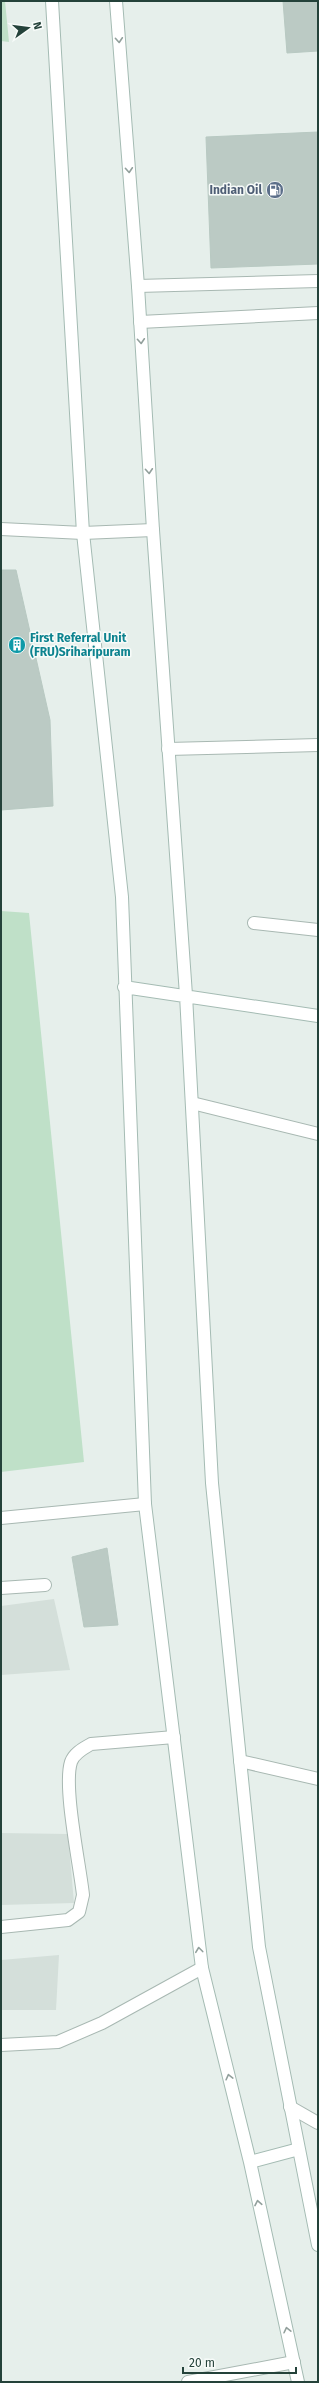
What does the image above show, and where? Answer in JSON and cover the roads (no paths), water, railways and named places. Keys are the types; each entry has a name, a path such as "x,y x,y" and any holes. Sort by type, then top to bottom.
{"main road":[{"path":"52,1 83,533 122,897 124,987 145,1504 202,1968 250,2162 298,2382"},
{"path":"116,1 138,286 153,530 186,995 212,1483 259,1947 318,2245"},
{"path":"138,286 318,281"},
{"path":"140,322 318,313"},
{"path":"1,529 83,533 153,530"},
{"path":"168,749 318,745"},
{"path":"254,923 318,930"},
{"path":"124,987 186,995 318,1016"},
{"path":"192,1104 318,1134"},
{"path":"1,1518 145,1504"},
{"path":"1,1588 44,1585"},
{"path":"1,1927 68,1920 79,1912 83,1895 69,1782 71,1761 79,1751 91,1744 174,1737"},
{"path":"240,1761 318,1779"},
{"path":"1,2045 58,2042 102,2023 202,1968"},
{"path":"290,2107 318,2122"},
{"path":"250,2162 299,2149"},
{"path":"188,2382 294,2362"}],"place":[{"name":"Indian Oil","path":"275,190"},
{"name":"First Referral Unit (FRU)Sriharipuram","path":"17,645"}]}
